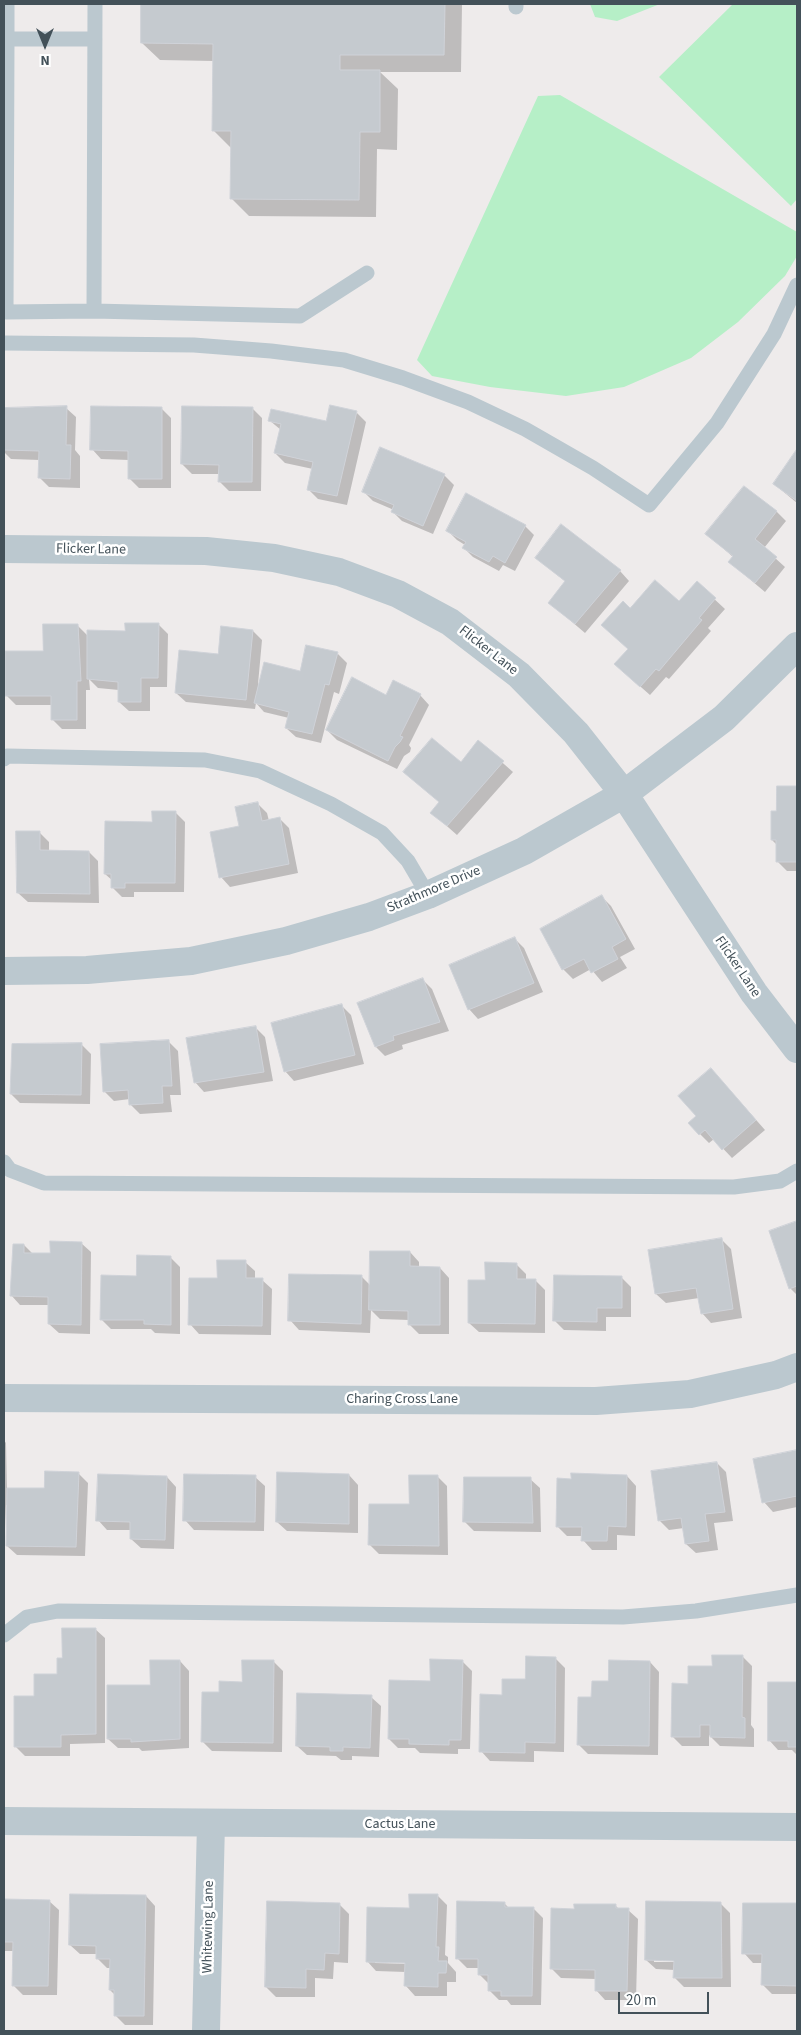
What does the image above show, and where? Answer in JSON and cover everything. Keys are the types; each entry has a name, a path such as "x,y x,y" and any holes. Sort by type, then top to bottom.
{"street":[{"name":"Flicker Lane","path":"4,549 206,551 274,558 339,572 398,594 450,622 519,675 576,733 624,794 754,993 797,1049"},
{"name":"Strathmore Drive","path":"4,970 88,970 191,961 286,941 368,917 428,896 524,850 624,794 724,718 797,646"},
{"name":"Charing Cross Lane","path":"4,1398 596,1401 690,1394 776,1375 797,1367"},
{"name":"Cactus Lane","path":"4,1821 797,1827"},
{"name":"Whitewing Lane","path":"206,2031 211,1824"}],"lane":[{"path":"7,4 6,312 94,311 300,316 367,273"},
{"path":"94,311 95,4"},
{"path":"7,39 95,39"},
{"path":"4,343 194,345 272,351 344,360 468,402 509,421 593,468 649,505 717,423 774,334 797,285"},
{"path":"4,759 6,756 205,760 260,771 331,804 382,833 408,861 428,896"},
{"path":"4,1162 10,1170 44,1183 734,1187 780,1181 797,1171"},
{"path":"4,1635 27,1617 58,1610 623,1617 696,1610 797,1595"}],"green space":[{"path":"590,4 660,4 617,21 595,17"},
{"path":"733,4 797,4 797,199 791,206 659,77"},
{"path":"560,95 797,232 797,256 785,276 738,322 691,358 624,387 566,396 490,387 432,376 417,360 538,96"}],"building":[{"path":"141,4 445,4 444,55 340,55 340,70 380,70 380,132 360,132 359,200 230,199 231,131 212,131 213,44 141,43"},
{"path":"330,405 357,411 337,496 307,490 313,462 274,453 281,424 268,421 271,409 326,421"},
{"path":"67,406 66,445 71,445 70,479 38,478 39,451 4,450 4,408"},
{"path":"91,406 162,407 162,479 128,479 128,451 90,450"},
{"path":"182,406 253,407 252,482 218,482 219,465 181,464"},
{"path":"380,447 445,474 423,526 391,512 394,505 362,492"},
{"path":"797,449 797,501 773,484"},
{"path":"744,486 777,511 755,539 777,557 755,583 728,562 733,556 705,534"},
{"path":"466,493 526,525 505,563 493,556 489,562 462,548 466,542 446,531"},
{"path":"561,524 621,570 575,624 548,603 565,581 535,558"},
{"path":"655,580 679,601 697,581 716,598 699,618 702,620 659,671 656,669 640,687 614,664 628,649 601,625 623,601 630,608"},
{"path":"125,623 159,623 158,678 141,678 141,702 118,702 118,682 87,679 87,630 125,631"},
{"path":"43,624 78,624 81,681 77,681 77,720 51,720 51,696 5,696 5,651 43,651"},
{"path":"221,626 253,630 246,700 175,693 179,650 218,654"},
{"path":"306,645 338,652 329,685 325,684 312,734 285,728 289,712 254,703 264,662 300,671"},
{"path":"352,677 386,695 393,680 421,694 400,736 403,737 388,761 326,730"},
{"path":"432,738 461,762 478,740 504,761 447,826 430,813 439,802 403,772"},
{"path":"777,786 797,786 797,862 776,862 776,840 771,840 771,811 776,811"},
{"path":"258,802 262,821 280,817 289,864 219,878 210,832 239,826 235,807"},
{"path":"152,811 176,811 175,883 125,883 125,888 111,888 111,874 104,874 105,821 152,822"},
{"path":"16,831 40,831 40,850 89,851 90,894 17,893"},
{"path":"602,895 626,939 612,947 618,959 591,973 584,959 562,970 540,929"},
{"path":"515,937 534,983 468,1010 449,965"},
{"path":"423,978 440,1022 393,1036 394,1040 375,1047 357,1003"},
{"path":"342,1004 355,1055 284,1072 271,1023"},
{"path":"256,1026 264,1072 194,1083 186,1038"},
{"path":"169,1040 172,1086 162,1086 163,1103 129,1105 128,1090 103,1092 100,1044"},
{"path":"82,1043 81,1095 10,1094 12,1044"},
{"path":"711,1068 756,1120 722,1150 705,1130 699,1135 688,1123 696,1116 678,1096"},
{"path":"797,1221 797,1286 789,1289 769,1231"},
{"path":"722,1238 733,1309 701,1314 696,1288 655,1294 648,1250"},
{"path":"50,1241 82,1242 81,1325 48,1324 48,1297 10,1296 13,1244 24,1244 24,1253 50,1253"},
{"path":"370,1251 410,1251 410,1266 440,1267 440,1325 408,1325 408,1311 369,1310"},
{"path":"137,1255 171,1256 171,1325 144,1324 144,1320 100,1320 101,1275 136,1276"},
{"path":"217,1260 246,1260 246,1278 263,1278 262,1326 188,1325 189,1278 217,1278"},
{"path":"485,1262 517,1263 517,1279 536,1279 535,1324 468,1323 468,1280 485,1280"},
{"path":"289,1274 362,1275 361,1324 288,1321"},
{"path":"554,1275 622,1276 622,1308 597,1308 597,1322 553,1321"},
{"path":"797,1450 797,1496 762,1503 753,1459"},
{"path":"717,1462 725,1512 705,1514 709,1541 685,1544 681,1518 658,1521 651,1471"},
{"path":"45,1471 79,1472 76,1547 6,1546 7,1488 44,1488"},
{"path":"277,1472 349,1474 349,1524 276,1522"},
{"path":"571,1473 627,1475 626,1527 608,1526 607,1541 581,1541 582,1527 556,1527 557,1478 571,1479"},
{"path":"98,1474 167,1476 165,1540 130,1539 130,1522 96,1521"},
{"path":"184,1474 256,1475 255,1522 183,1521"},
{"path":"409,1475 438,1475 439,1546 368,1545 369,1504 409,1504"},
{"path":"464,1477 531,1477 533,1523 463,1522"},
{"path":"62,1628 96,1628 96,1734 61,1735 61,1747 14,1747 14,1696 34,1696 34,1674 57,1674 57,1658 62,1658"},
{"path":"712,1655 743,1655 742,1717 745,1718 745,1738 710,1737 710,1725 700,1725 700,1737 671,1737 672,1683 688,1684 688,1666 712,1666"},
{"path":"526,1656 556,1657 555,1743 525,1742 525,1753 479,1752 480,1694 502,1695 502,1679 525,1679"},
{"path":"430,1659 463,1660 461,1740 449,1740 449,1745 409,1744 409,1739 388,1739 389,1680 430,1681"},
{"path":"150,1660 180,1660 180,1739 131,1742 131,1739 107,1739 107,1685 150,1685"},
{"path":"242,1660 274,1660 273,1743 201,1742 202,1692 219,1692 219,1681 242,1682"},
{"path":"609,1660 650,1661 649,1746 577,1745 578,1697 591,1697 592,1681 608,1681"},
{"path":"768,1682 797,1682 797,1747 788,1747 788,1741 768,1741"},
{"path":"297,1693 372,1695 370,1748 343,1747 343,1751 330,1751 330,1747 296,1746"},
{"path":"70,1894 146,1895 144,2016 114,2016 114,1990 109,1990 110,1959 96,1959 96,1946 69,1945"},
{"path":"409,1894 438,1894 436,1947 439,1947 438,1961 447,1961 446,1973 438,1973 438,1987 404,1986 405,1963 366,1962 367,1907 409,1908"},
{"path":"4,1899 50,1900 48,1986 12,1986 13,1942 4,1942"},
{"path":"267,1901 340,1903 339,1954 325,1953 324,1970 306,1969 306,1988 265,1987"},
{"path":"457,1901 505,1902 505,1907 534,1907 532,1996 501,1996 501,1991 488,1991 488,1975 478,1975 478,1959 456,1959"},
{"path":"646,1901 721,1902 722,1978 673,1978 674,1961 645,1960"},
{"path":"743,1903 797,1903 797,1986 761,1985 762,1954 742,1954"},
{"path":"574,1904 616,1904 616,1908 629,1908 627,1991 595,1991 595,1970 550,1969 551,1908 574,1909"}]}
